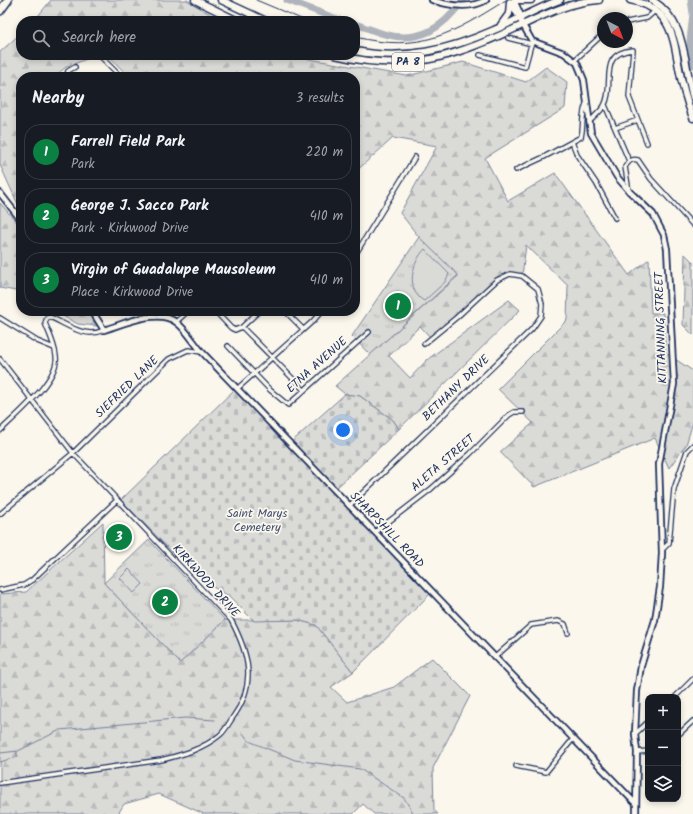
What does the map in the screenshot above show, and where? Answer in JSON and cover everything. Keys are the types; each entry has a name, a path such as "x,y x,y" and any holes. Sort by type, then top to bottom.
{"highway":[{"path":"0,11 8,0"},
{"path":"195,0 228,16"},
{"path":"221,0 255,16"},
{"path":"494,30 508,17 511,10 512,1 531,0"},
{"name":"PA 8","path":"360,52 388,55 427,53 459,45 560,0"},
{"name":"PA 8","path":"360,59 388,63 431,60 479,45 564,6 600,0"},
{"path":"630,0 643,4 655,11 665,20 673,36 681,77 693,118"},
{"path":"652,0 668,13 678,28 693,97"}],"street":[{"path":"432,0 451,4 467,5 479,4 486,0"},
{"path":"480,55 525,67 532,42 512,1"},
{"path":"633,21 647,18 655,11"},
{"path":"508,38 532,42 564,53 575,60 597,40"},
{"path":"629,161 605,105 610,63 620,53 634,50 629,98 646,143"},
{"path":"104,60 116,72"},
{"name":"KITTANNING STREET","path":"575,60 583,77 591,133 617,177 653,214 664,236 668,250 674,384 659,464 662,550 658,600 655,620 641,666 637,691 635,734 638,752 636,814"},
{"path":"68,72 75,67"},
{"path":"516,170 581,137 583,130 582,113 587,103"},
{"path":"589,122 605,105"},
{"path":"615,128 638,120"},
{"path":"572,142 577,155 596,183 614,218"},
{"path":"360,247 415,157"},
{"path":"629,191 625,167 629,161 638,160 652,179 693,225"},
{"path":"0,194 16,214"},
{"name":"BETHANY DRIVE","path":"349,506 532,329 541,316 542,304 538,289 522,276 510,274 497,280 457,317 424,344"},
{"path":"95,316 104,330"},
{"path":"0,431 31,400 53,374 56,364 54,348 45,323 47,318 50,317 68,327 89,334 97,333 126,322 155,317 166,317 176,322 183,316"},
{"path":"220,316 231,328 235,330 242,327 254,316"},
{"path":"290,316 303,329"},
{"path":"238,388 317,316"},
{"path":"0,318 37,341 54,348"},
{"name":"SHARPSHILL ROAD","path":"176,322 202,352 494,658 636,804"},
{"path":"242,327 304,390"},
{"name":"ETNA AVENUE","path":"228,346 270,390 288,405 368,332"},
{"name":"SIEFRIED LANE","path":"0,514 73,453 169,359 188,350 202,352"},
{"name":"KIRKWOOD DRIVE","path":"0,359 73,453 231,620 241,640 247,664 248,687 238,710 221,734 203,746 180,755 161,760 0,783"},
{"name":"ALETA STREET","path":"374,532 431,489 510,415 514,412 523,412"},
{"path":"662,550 668,545 670,538 670,514 674,489 687,451 693,445"},
{"path":"0,590 24,585 32,580 117,500"},
{"path":"494,658 531,625 558,621 565,624 568,633"},
{"path":"678,694 693,678"},
{"path":"681,732 693,721"},
{"path":"635,734 645,725"},
{"path":"516,766 546,772 573,739"},
{"path":"638,752 645,751"}],"green space":[{"path":"51,0 187,0 213,16 38,16"},
{"path":"16,38 16,60 84,60 66,67 60,72 16,72 16,200 0,165 0,52"},
{"path":"113,60 315,60 407,76 463,62 526,82 546,67 567,82 565,108 485,158 508,201 555,173 629,275 649,259 651,313 663,313 666,353 693,371 693,422 686,445 669,468 655,438 534,487 500,452 533,423 498,389 567,320 568,286 526,245 522,276 510,274 497,280 431,338 420,326 389,356 410,378 428,359 509,300 520,310 399,429 393,420 360,396 345,394 335,386 458,276 419,237 400,213 437,146 393,138 360,168 360,72 150,72 147,70 144,72 124,72"},
{"path":"0,203 16,221 16,291 0,288"},
{"path":"419,237 458,275 370,355 352,336"},
{"path":"425,249 449,274 445,282 424,301 414,290 412,276 417,261"},
{"path":"685,254 693,262 693,335 683,325"},
{"path":"398,291 409,311 400,316 389,297"},
{"path":"63,316 90,316 97,326 78,324"},
{"name":"Saint Marys Cemetery","path":"235,389 288,445 345,394 360,396 393,420 399,429 332,492 430,594 353,672 316,625 297,620 254,621 229,596 213,587 181,556 176,556 121,500"},
{"path":"103,522 104,583 180,663 225,620 297,620 316,625 353,672 331,687 347,702 394,687 432,658 470,696 433,768 434,810 438,814 374,814 363,804 353,814 204,814 159,794 124,804 118,814 0,814 0,594 26,592"},
{"path":"149,540 225,620 180,663 104,583"},
{"path":"129,569 143,584 134,593 120,578"}],"waterway":[{"path":"287,0 329,16"},
{"path":"360,26 397,37 420,35 439,26 463,0"},
{"path":"691,0 693,13 690,41 693,65"},
{"path":"0,753 18,751 60,730 185,718 215,720"},
{"path":"242,732 249,741 295,760 360,769 404,798 414,814"},
{"path":"0,762 17,757 17,752"}],"railway":[{"path":"256,0 294,16"},
{"path":"360,38 399,43 435,37 452,31 506,0"}],"place":[{"name":"Farrell Field Park","path":"398,306"},
{"name":"Virgin of Guadalupe Mausoleum","path":"119,537"},
{"name":"George J. Sacco Park","path":"165,602"}]}
